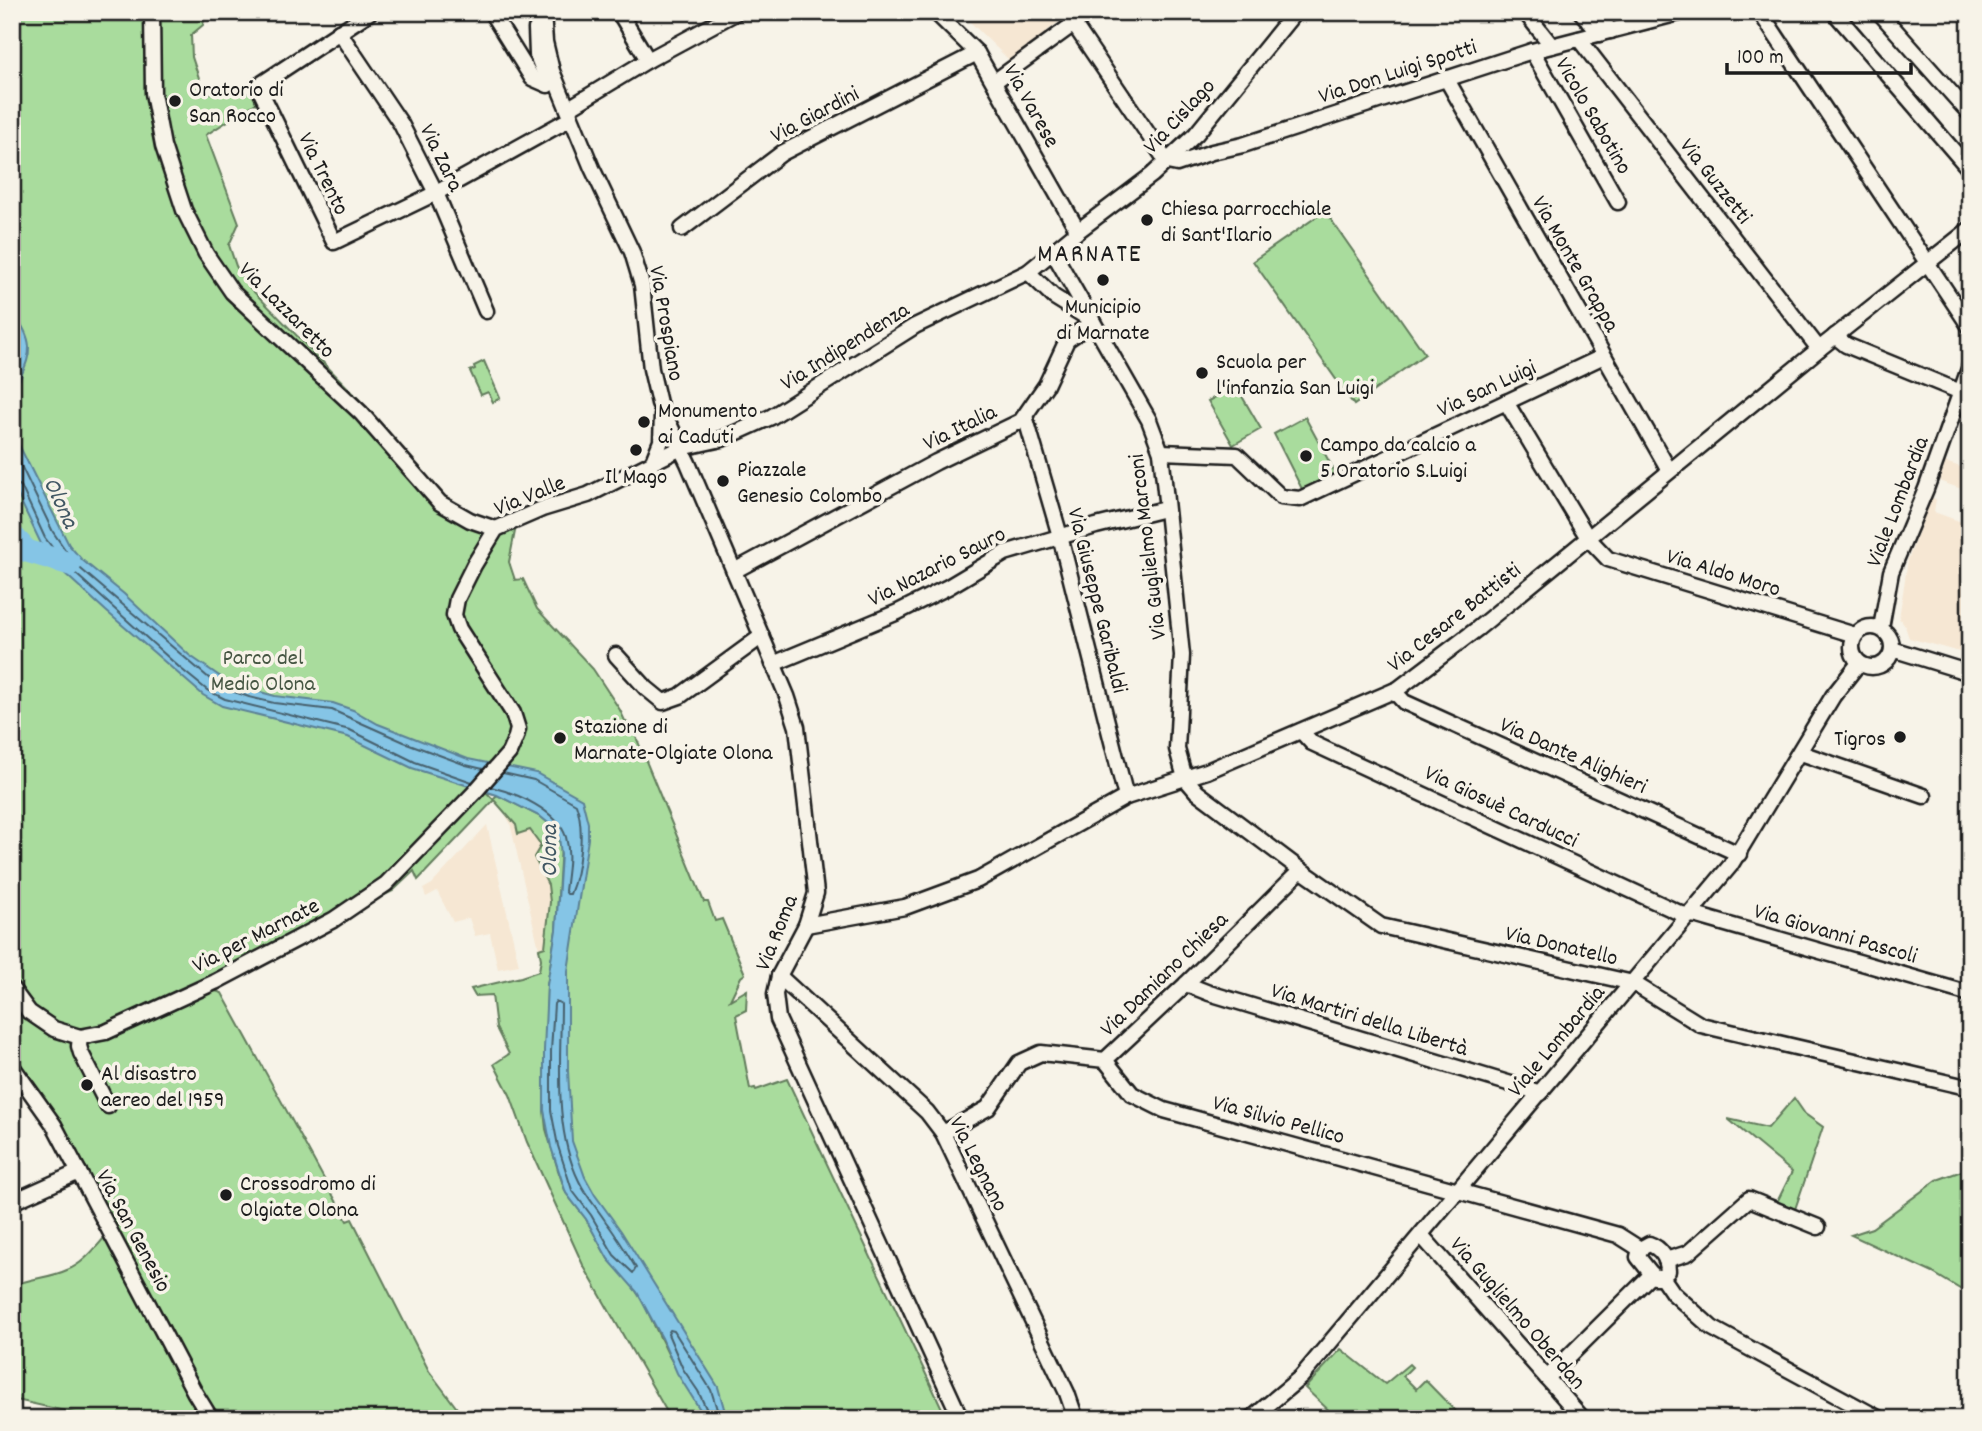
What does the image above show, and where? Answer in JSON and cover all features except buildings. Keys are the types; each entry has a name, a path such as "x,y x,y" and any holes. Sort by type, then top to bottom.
{"street":[{"name":"Via Lazzaretto","path":"152,12 152,93 163,146 184,210 206,254 232,292 362,413 440,503 470,520 496,529"},
{"path":"339,32 370,12"},
{"name":"Via Prospiano","path":"491,12 532,78 548,85 568,115 632,252 642,285 651,369 662,409 681,447"},
{"path":"541,12 536,44 548,85"},
{"path":"541,12 548,56 568,115"},
{"path":"619,12 648,61"},
{"name":"Via Varese","path":"935,12 977,53 1078,231"},
{"path":"993,82 1090,12"},
{"name":"Via Cislago","path":"1053,252 1167,162 1196,134 1295,12"},
{"path":"1525,12 1552,46"},
{"path":"1581,12 1605,32"},
{"path":"1595,12 1605,32"},
{"name":"Via Don Luigi Spotti","path":"1167,162 1177,164 1243,145 1532,51 1683,12"},
{"path":"1760,12 1970,327"},
{"path":"1834,12 1970,170"},
{"path":"1880,12 1970,114"},
{"path":"436,193 568,115 648,61 732,13"},
{"path":"1073,23 1167,162"},
{"name":"Via Trento","path":"339,32 258,86 334,242 436,193"},
{"name":"Via Zara","path":"339,32 401,124 436,193 486,312"},
{"name":"Via Guzzetti","path":"1579,39 1819,349"},
{"path":"512,44 524,50 536,44"},
{"name":"Vicolo Sabotino","path":"1532,51 1618,202"},
{"name":"Via Giardini","path":"682,229 782,153 977,53"},
{"name":"Via Monte Grappa","path":"1446,78 1670,470"},
{"path":"1196,134 1203,146 1212,152"},
{"name":"Via Cesare Battisti","path":"806,925 905,907 978,880 1126,797 1185,778 1394,691 1477,629 1835,335 1970,229"},
{"name":"Via Indipendenza","path":"681,447 722,439 771,417 915,326 1028,272 1053,252"},
{"name":"Via Guglielmo Marconi","path":"1053,252 1149,420 1160,452 1182,655 1177,749 1185,778"},
{"path":"1028,272 1058,299 1093,322"},
{"path":"1058,299 1067,297 1074,289"},
{"name":"Via Italia","path":"734,571 936,462 1009,428 1026,416 1046,385 1067,340 1093,322"},
{"path":"1835,335 1846,345 1966,394"},
{"name":"Via San Luigi","path":"1160,452 1237,455 1281,497 1300,499 1604,356"},
{"name":"Viale Lombardia","path":"1881,628 1891,572 1966,394 1970,366"},
{"name":"Via Aldo Moro","path":"1506,402 1588,538 1611,561 1855,635"},
{"path":"653,461 661,441 662,409"},
{"name":"Via Giuseppe Garibaldi","path":"1026,416 1060,536 1126,797"},
{"name":"Via Valle","path":"490,775 509,753 516,737 517,722 455,622 457,600 474,565 496,529 542,509 588,495 681,447"},
{"name":"Via Roma","path":"681,447 774,664 797,727 816,893 806,925 779,975 775,994 778,1019 961,1419"},
{"name":"Via Nazario Sauro","path":"774,664 898,612 948,587 1005,553 1165,509"},
{"path":"1875,625 1881,628 1891,639 1892,649 1888,659 1882,665 1874,667 1859,663 1852,653 1851,644 1855,635 1865,627 1875,625"},
{"path":"616,655 646,688 663,702 680,696 761,636"},
{"path":"1892,649 1970,673"},
{"name":"Viale Lombardia","path":"1251,1419 1300,1377 1739,854 1833,696 1859,663"},
{"name":"Via Dante Alighieri","path":"1394,691 1404,702 1739,854"},
{"name":"Via Giosuè Carducci","path":"1301,731 1312,743 1689,915"},
{"path":"1801,753 1924,796"},
{"name":"Via per Marnate","path":"80,1037 106,1032 215,982 333,920 386,884 490,775"},
{"name":"Via Donatello","path":"1185,778 1197,792 1381,926 1633,983 1701,1025 1962,1086"},
{"name":"Via Damiano Chiesa","path":"943,1133 988,1108 1019,1063 1041,1053 1105,1060 1301,870"},
{"name":"Via Giovanni Pascoli","path":"1689,915 1970,995"},
{"name":"Via Legnano","path":"779,975 928,1112 943,1133 1067,1393 1076,1419"},
{"name":"Via Martiri della Libertà","path":"1186,984 1541,1093"},
{"path":"12,989 29,1012 43,1022 54,1029 80,1037 81,1053 108,1106"},
{"name":"Via Silvio Pellico","path":"1105,1060 1132,1094 1164,1110 1618,1235 1640,1249 1652,1245 1658,1248 1666,1260"},
{"name":"Via San Genesio","path":"12,1066 54,1125 211,1419"},
{"path":"12,1202 79,1172"},
{"path":"1547,1378 1657,1276 1668,1271 1666,1260 1688,1253 1749,1199 1818,1227"},
{"name":"Via Guglielmo Oberdan","path":"1421,1235 1583,1419"},
{"path":"1640,1249 1638,1257 1712,1328 1880,1419"}],"shaded area":[{"path":"954,12 1071,12 1010,61 965,17"},
{"path":"1945,462 1970,470 1970,492 1939,481"},
{"path":"1931,498 1936,499 1934,512 1970,525 1970,655 1909,638 1899,618 1908,560"},
{"path":"505,814 516,825 530,830 542,845 534,857 548,885 550,902 545,948 539,949 510,823"},
{"path":"487,825 519,965 498,969 490,933 475,936 469,918 453,922 437,891 426,897 423,889 432,884"}],"green space":[{"name":"Parco del Medio Olona","path":"12,12 210,12 205,16 203,25 191,35 192,57 204,93 253,93 256,103 206,135 239,223 229,245 236,266 248,286 357,397 447,502 484,521 516,526 509,562 515,580 523,579 537,609 593,669 625,721 632,727 704,902 708,902 715,921 722,919 745,974 730,1000 747,990 746,1010 736,1015 750,1089 756,1090 787,1079 947,1419 720,1419 571,1177 561,1063 578,813 486,792 493,799 497,795 541,817 553,827 561,845 556,930 547,985 544,1110 546,1129 566,1193 586,1219 608,1259 629,1281 642,1300 669,1356 706,1419 671,1419 583,1265 494,1064 509,1054 496,1028 492,995 475,996 471,989 539,971 539,949 545,947 550,902 548,885 534,857 541,845 530,830 518,834 516,825 494,800 418,880 414,871 393,891 117,1026 121,1032 170,1012 212,990 222,993 347,1221 352,1219 429,1371 465,1419 100,1419 12,1399 12,1286 73,1267 88,1256 105,1237 12,1059"},
{"path":"1325,211 1425,354 1354,405 1253,261"},
{"path":"484,361 500,398 493,402 488,392 481,395 470,371"},
{"path":"1236,386 1261,429 1233,445 1208,401"},
{"name":"Campo da calcio a 5 Oratorio S.Luigi","path":"1305,417 1338,478 1304,493 1274,434"},
{"path":"1794,1098 1805,1114 1823,1127 1793,1215 1776,1204 1792,1172 1728,1119 1768,1128"},
{"path":"1970,1168 1970,1295 1933,1273 1851,1235 1872,1228 1937,1180"},
{"path":"1341,1349 1385,1384 1409,1364 1412,1367 1403,1376 1416,1389 1425,1380 1463,1419 1338,1419 1305,1388"}],"water":[{"path":"12,312 22,326 29,349 12,403"},
{"path":"12,431 69,545 81,559 124,594 189,655 231,684 275,696 333,703 353,710 378,724 468,759 536,773 582,799 588,823 588,839 568,971 568,1071 572,1141 585,1177 595,1195 621,1231 718,1387 727,1419 706,1419 677,1373 637,1292 608,1259 586,1219 566,1193 551,1147 544,1110 544,1050 547,985 556,930 561,855 559,837 553,827 541,817 497,795 412,768 348,737 222,706 203,695 106,611 45,552 12,483"}],"waterway":[{"name":"Olona","path":"12,535 27,551 70,564"}],"place":[{"name":"Oratorio di San Rocco","path":"175,101"},
{"name":"Chiesa parrocchiale di Sant'Ilario","path":"1147,220"},
{"name":"Municipio di Marnate","path":"1103,280"},
{"name":"Scuola per l'infanzia San Luigi","path":"1202,373"},
{"name":"Monumento ai Caduti","path":"644,422"},
{"name":"Il Mago","path":"636,450"},
{"name":"Campo da calcio a 5 Oratorio S.Luigi","path":"1306,456"},
{"name":"Piazzale Genesio Colombo","path":"723,481"},
{"name":"Tigros","path":"1900,737"},
{"name":"Stazione di Marnate-Olgiate Olona","path":"560,738"},
{"name":"Al disastro aereo del 1959","path":"87,1085"},
{"name":"Crossodromo di Olgiate Olona","path":"226,1195"}],"district":[{"name":"MARNATE","path":"1090,252"}]}
